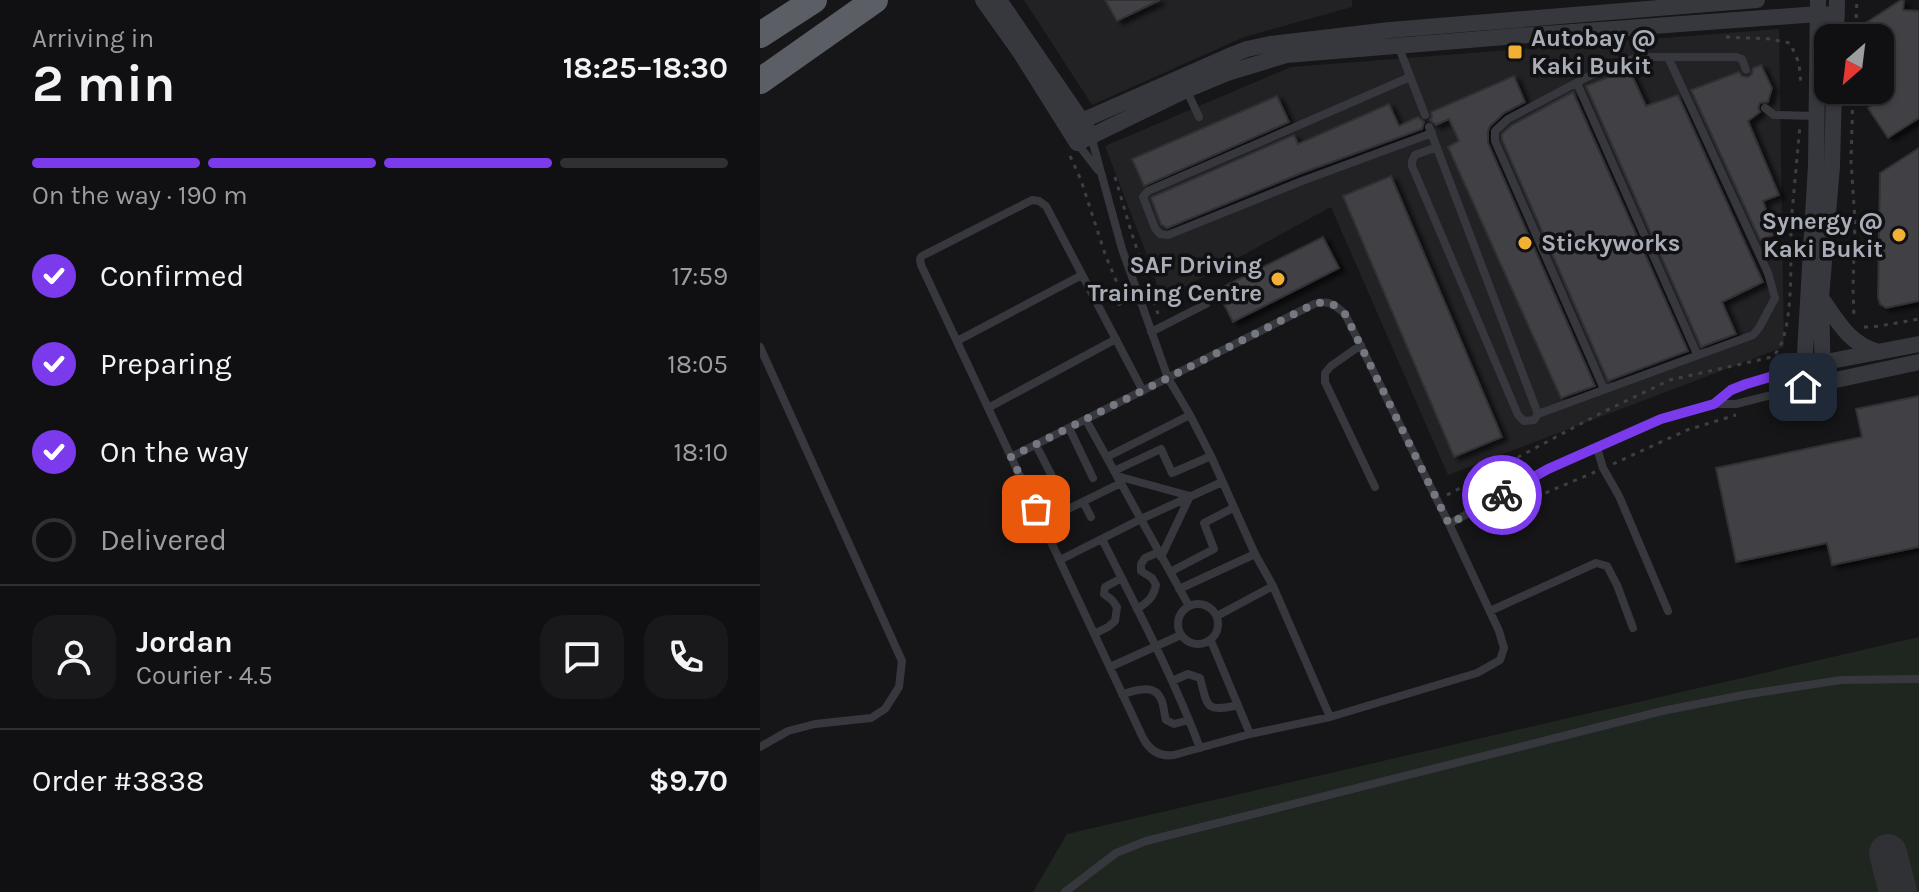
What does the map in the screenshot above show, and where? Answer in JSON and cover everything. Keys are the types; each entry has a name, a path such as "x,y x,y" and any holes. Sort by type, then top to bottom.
{"highway":[{"path":"760,18 814,0"},
{"path":"760,35 814,0"},
{"path":"760,81 875,0"}],"street":[{"path":"983,0 1078,136"},
{"path":"999,0 1078,136"},
{"path":"1078,136 1247,49 1270,44 1390,30 1757,0"},
{"path":"1818,7 1808,116 1816,165 1803,387 1919,362"},
{"path":"1183,84 1286,55 1837,7"},
{"path":"1823,382 1821,298 1832,166 1834,104"},
{"path":"1821,298 1848,337 1858,345 1881,353"},
{"path":"1804,367 1919,344"}],"lane":[{"path":"1390,30 1425,115"},
{"path":"1604,389 1495,141 1496,128 1612,64 1643,57 1736,57 1742,59 1746,70"},
{"path":"1437,147 1415,155 1412,166 1518,415 1524,421 1534,420 1538,414 1753,335 1775,298 1768,273 1668,57"},
{"path":"1410,77 1148,191 1143,197 1155,228 1160,234 1168,235 1431,130 1538,414"},
{"path":"1577,83 1697,354"},
{"path":"1183,84 1199,117"},
{"path":"1765,108 1774,115 1808,116"},
{"path":"1078,136 1101,174 1122,249 1168,378 1211,456 1233,508 1273,586 1330,717"},
{"path":"1078,136 1101,174"},
{"path":"1011,457 1086,420 1143,391 1168,378 1314,304 1324,301 1335,305 1345,314 1361,345 1490,611 1504,648 1500,660 1490,667 1330,717 1165,756 1156,753 1147,746 1122,694 921,265 920,259 926,252 1032,200 1046,206 1143,391"},
{"path":"1773,227 1813,220"},
{"path":"957,341 1082,275"},
{"path":"1151,332 1206,304"},
{"path":"988,408 1116,339"},
{"path":"1361,345 1331,366 1325,373 1325,382 1375,487"},
{"path":"760,347 902,661 899,687 885,709 871,718 815,724 788,731 760,747"},
{"path":"1714,404 1731,390 1804,367"},
{"path":"1449,524 1548,469 1661,419 1714,404 1736,404 1803,387"},
{"path":"1107,457 1190,415"},
{"path":"1086,420 1189,606"},
{"path":"1144,426 1148,436"},
{"path":"1069,428 1093,478"},
{"path":"1036,445 1061,494"},
{"path":"1597,448 1603,468 1619,496 1668,611"},
{"path":"1062,512 1083,502 1161,449 1172,473 1211,456"},
{"path":"1077,470 1087,465"},
{"path":"1055,482 1064,476"},
{"path":"1117,476 1190,496"},
{"path":"1060,560 1222,482"},
{"path":"1137,609 1150,601 1156,585 1141,571 1141,564 1145,558 1160,554 1190,496"},
{"path":"1083,502 1091,517"},
{"path":"1170,572 1214,549 1204,523 1233,508"},
{"path":"1102,539 1172,681 1200,748"},
{"path":"1179,589 1255,554"},
{"path":"1490,611 1596,563 1607,566 1633,628"},
{"path":"1210,574 1214,584"},
{"path":"1094,634 1115,621 1117,607 1104,594 1105,587 1122,578"},
{"path":"1217,616 1273,586"},
{"path":"1202,604 1214,610 1218,629 1211,641 1198,645 1181,635 1178,622 1183,610 1189,606 1202,604"},
{"path":"1110,667 1181,635"},
{"path":"1211,641 1250,734"},
{"path":"1172,681 1188,674 1200,678 1204,701 1211,707 1223,709 1238,705"},
{"path":"1065,892 1116,853 1146,841 1648,715 1841,680 1919,679"},
{"path":"1122,694 1142,688 1153,691 1161,697 1166,720 1174,724 1189,720"}],"path":[{"path":"1856,24 1857,0"},
{"path":"1725,37 1790,43 1799,63 1808,116 1791,224"},
{"path":"1853,104 1851,161 1855,221 1852,312 1857,325 1873,327 1919,319"},
{"path":"1078,136 1081,180 1105,254 1125,302 1102,312"},
{"path":"1115,176 1159,314 1147,321"},
{"path":"1437,500 1603,412"},
{"path":"1480,521 1687,430 1740,414"}],"shaded area":[{"path":"1024,0 1352,0 1352,7 1244,37 1092,105"},
{"path":"1779,29 1784,347 1448,475 1331,207 1161,300 1105,146 1291,67"},
{"path":"1919,637 1919,892 1033,892 1067,834"}],"building":[{"path":"1105,0 1160,0 1117,21"},
{"path":"1901,0 1904,0 1903,10 1919,11 1919,118 1888,138 1868,108 1870,104 1894,104 1894,24 1864,24"},
{"path":"1761,65 1772,88 1768,102 1760,103 1760,112 1748,121 1779,195 1763,201 1770,221 1766,229 1774,235 1760,240 1691,90 1739,72 1748,77 1753,68"},
{"path":"1629,69 1646,106 1678,95 1763,282 1722,302 1736,334 1701,347 1586,86"},
{"path":"1514,76 1525,102 1504,113 1490,126 1488,143 1595,386 1561,398 1448,147 1459,141 1449,119 1436,125 1430,120 1431,112"},
{"path":"1573,92 1688,351 1608,381 1502,140 1502,134 1512,125"},
{"path":"1277,96 1289,122 1144,186 1132,159"},
{"path":"1389,104 1399,126 1418,117 1424,122 1422,129 1299,174 1167,228 1161,224 1152,197 1294,135 1298,144"},
{"name":"Synergy @ Kaki Bukit","path":"1919,148 1919,301 1886,308 1880,304 1878,297 1880,173"},
{"path":"1391,176 1502,437 1454,457 1343,196"},
{"name":"SAF Driving Training Centre","path":"1323,237 1339,268 1233,322 1217,290"},
{"path":"1919,396 1919,547 1832,565 1827,543 1736,562 1716,468 1862,437 1856,409"}],"taxiway":[{"path":"1888,853 1898,892"}],"way so far":[{"path":"1036,509 1011,457 1324,301 1345,314 1449,524 1502,495"}],"place":[{"name":"Autobay @ Kaki Bukit","path":"1515,52"},
{"name":"Synergy @ Kaki Bukit","path":"1899,235"},
{"name":"Stickyworks","path":"1525,243"},
{"name":"SAF Driving Training Centre","path":"1278,279"}],"route":[{"path":"1502,495 1548,469 1661,419 1714,404 1731,390 1746,384 1824,361 1823,382 1803,387"}]}
